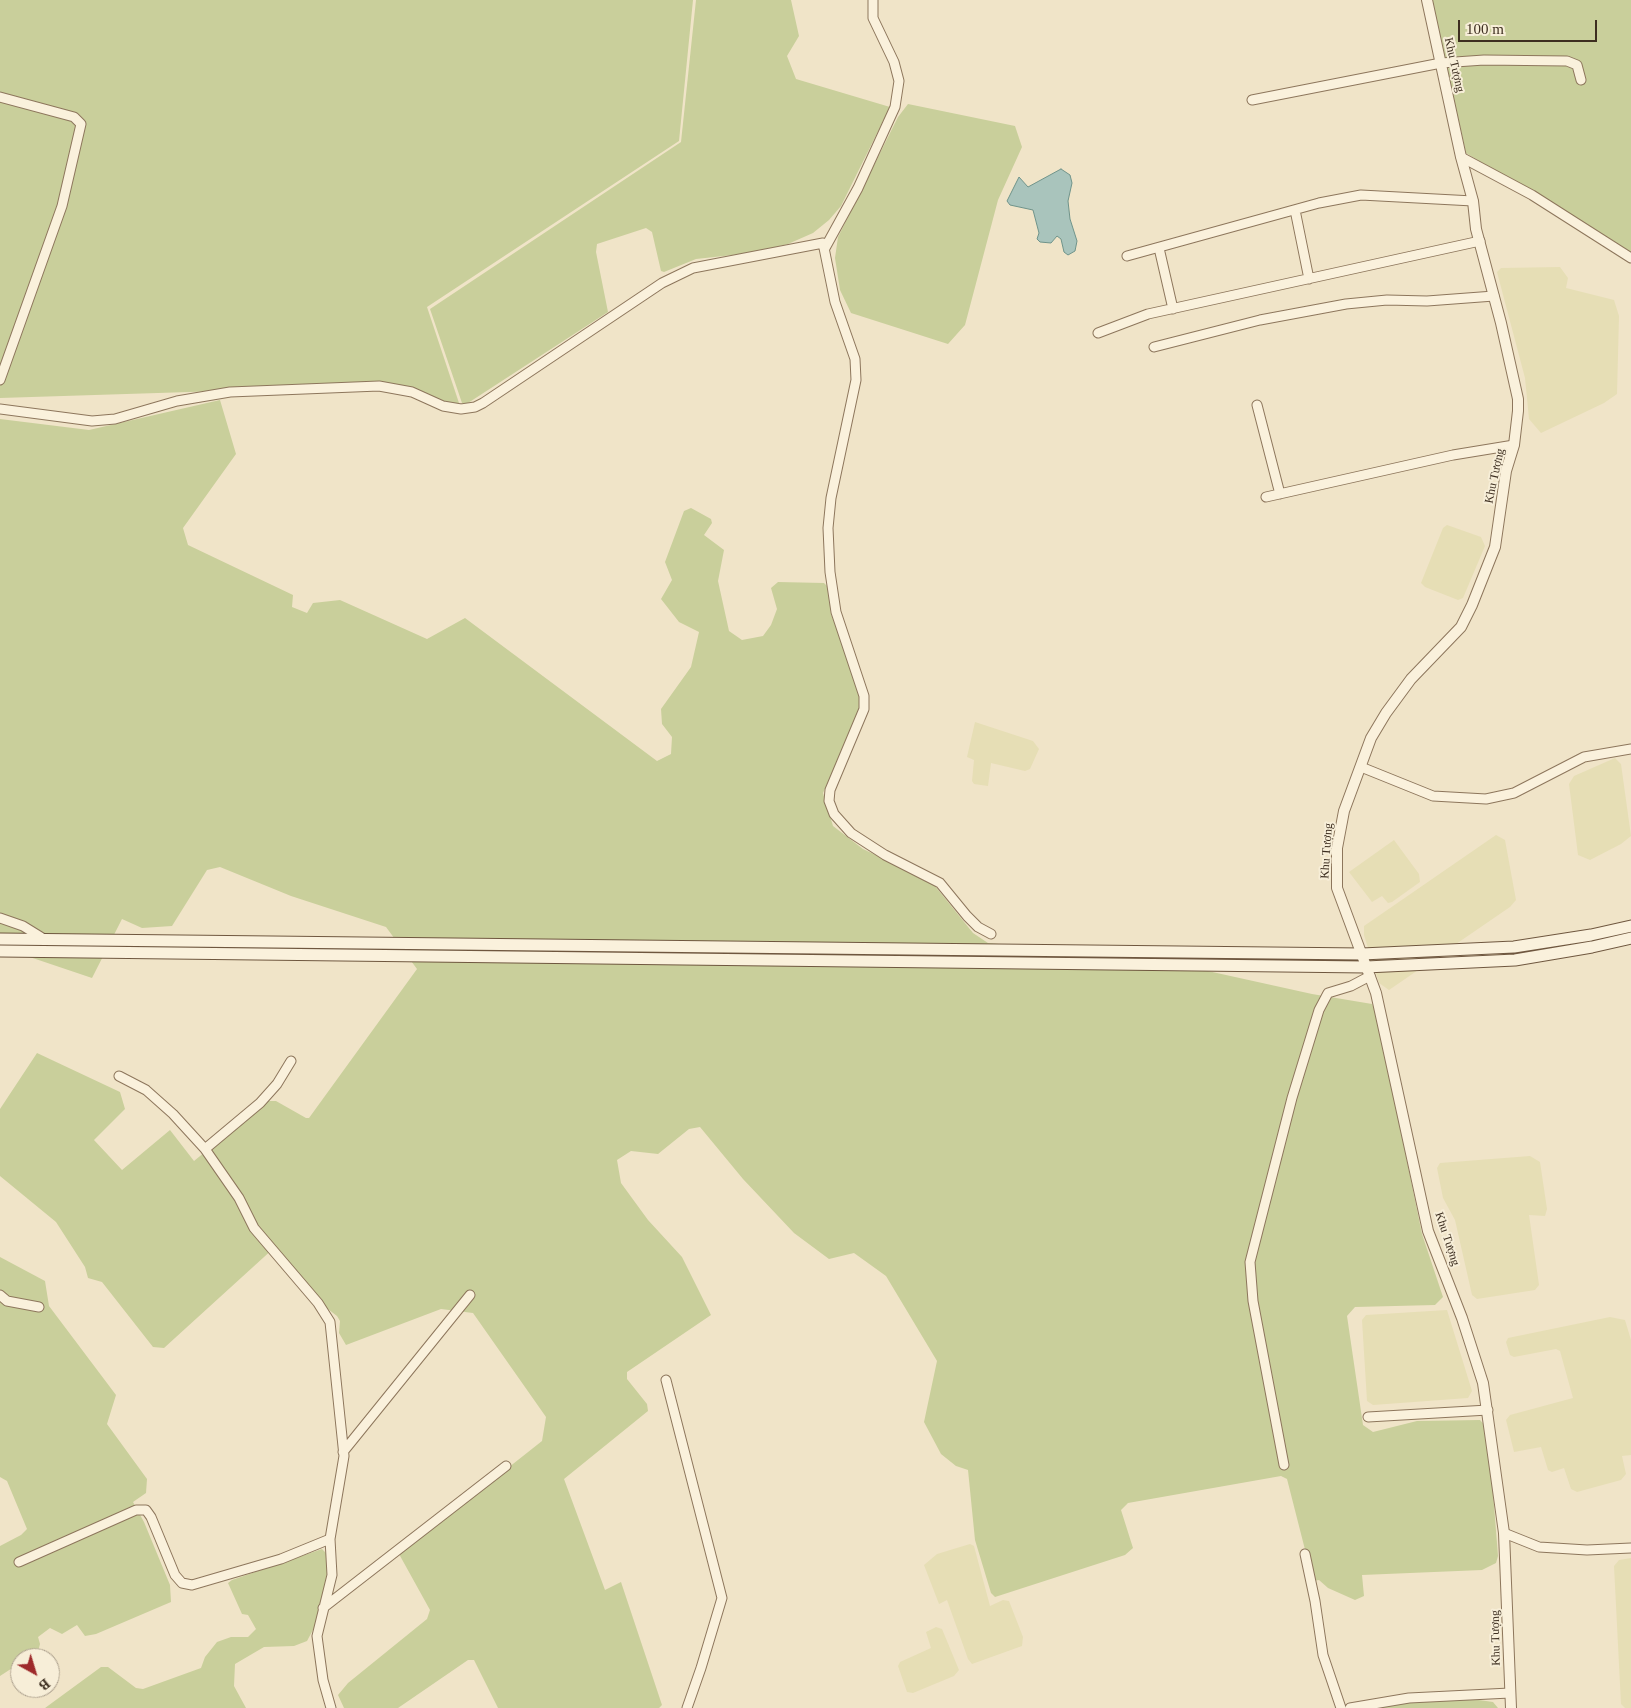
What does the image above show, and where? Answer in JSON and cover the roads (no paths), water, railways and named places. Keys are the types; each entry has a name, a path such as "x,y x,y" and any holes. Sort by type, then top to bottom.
{"main road":[{"path":"0,939 1362,954 1514,947 1591,936 1631,926"},
{"path":"0,951 1368,972 1515,960 1592,947 1631,938"}],"street":[{"path":"825,248 858,188 895,108 899,81 894,62 873,18 873,0"},
{"name":"Khu Tượng","path":"1427,0 1461,158 1473,201 1480,240 1518,399 1514,445 1506,471 1495,547 1468,614 1461,627 1412,679 1386,713 1371,738 1344,811 1337,848 1337,888 1376,993 1428,1231 1465,1328 1483,1383 1504,1533 1511,1708"},
{"path":"1252,100 1442,63 1484,60 1567,61 1578,65 1581,80"},
{"path":"0,97 74,117 81,124 62,206 0,380"},
{"path":"1461,158 1532,195 1631,258"},
{"path":"1127,256 1295,210 1361,195 1473,201"},
{"path":"1295,210 1309,279"},
{"path":"1098,333 1124,322 1173,309 1480,240"},
{"path":"0,410 92,421 108,420 133,415 177,401 230,392 379,386 412,392 443,406 461,409 475,407 662,283 693,268 781,252 820,242 823,243 835,302 855,359 856,380 831,498 828,528 830,572 836,612 864,696 864,709 835,778 829,802 834,814 851,833 885,855 940,883 967,916 991,934"},
{"path":"1159,248 1173,309"},
{"path":"1154,347 1260,320 1361,302 1494,296"},
{"path":"1257,405 1280,494"},
{"path":"1266,497 1453,455 1514,445"},
{"path":"1361,767 1433,796 1486,798 1514,794 1584,758 1631,749"},
{"path":"0,918 23,926 44,940"},
{"path":"1284,1465 1253,1301 1250,1262 1292,1098 1319,1010 1328,993 1352,986 1368,972"},
{"path":"205,1149 260,1103 277,1084 291,1061"},
{"path":"119,1076 146,1090 174,1114 205,1149 239,1198 254,1228 318,1304 330,1322 343,1452 330,1539 332,1575 317,1636 323,1680 331,1708"},
{"path":"0,1295 7,1301 39,1307"},
{"path":"343,1452 470,1295"},
{"path":"666,1380 722,1598 702,1668 686,1708"},
{"path":"1368,1417 1488,1410"},
{"path":"323,1608 506,1466"},
{"path":"19,1562 136,1510 146,1510 151,1517 175,1575 182,1582 192,1585 281,1559 330,1539"},
{"path":"1504,1533 1539,1548 1587,1550 1631,1548"},
{"path":"1305,1554 1315,1601 1323,1655 1341,1708"},
{"path":"1350,1708 1409,1698 1510,1693"}],"water":[{"path":"1061,169 1070,175 1072,183 1068,201 1070,219 1077,241 1075,251 1068,255 1064,252 1061,239 1057,236 1051,243 1040,242 1037,239 1039,233 1033,210 1010,205 1007,201 1019,177 1028,187"}]}
